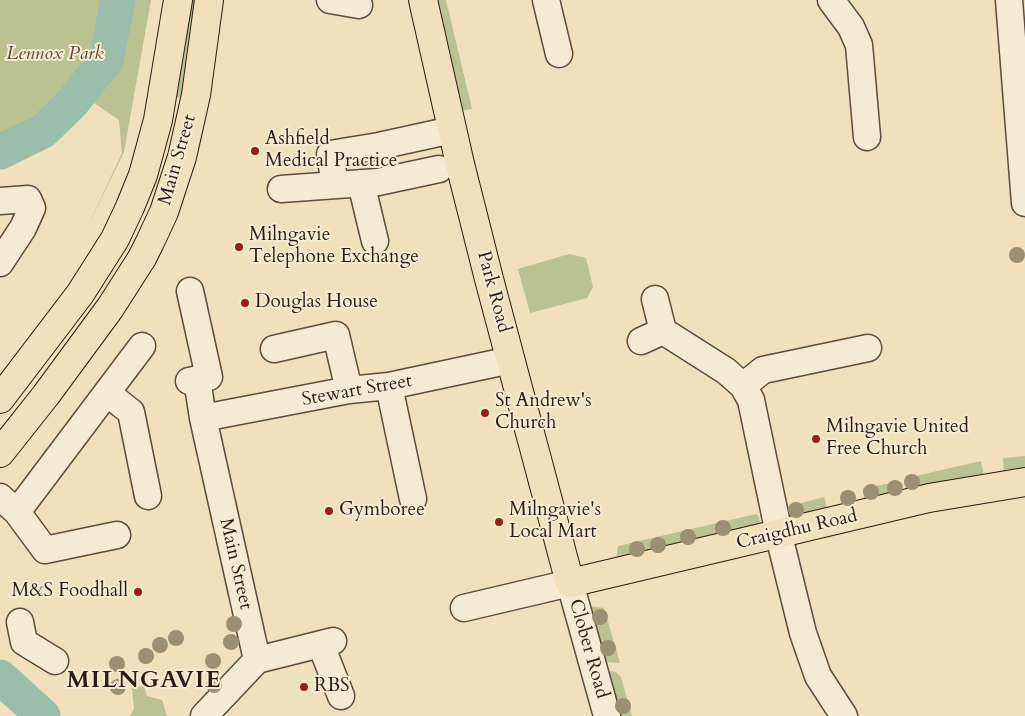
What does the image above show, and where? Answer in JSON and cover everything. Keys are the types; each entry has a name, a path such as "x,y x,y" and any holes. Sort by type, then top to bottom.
{"main road":[{"name":"Main Street","path":"0,399 80,294 115,239 130,207 143,175 158,120 178,0"},
{"name":"Main Street","path":"0,453 46,395 110,308 142,258 164,212 182,157 196,95 209,0"},
{"name":"Park Road","path":"423,0 452,130 489,279 570,583"},
{"name":"Craigdhu Road","path":"570,583 930,498 1025,482"}],"street":[{"path":"330,0 360,4"},
{"path":"546,0 559,54"},
{"path":"831,0 851,27 859,45 867,137"},
{"path":"1009,0 1025,203"},
{"path":"335,185 330,154 379,146 452,130"},
{"path":"281,189 378,182 438,169"},
{"path":"361,183 376,226"},
{"path":"0,201 28,199 32,208 23,228 0,263"},
{"name":"Main Street","path":"190,291 209,377 193,380 257,660"},
{"path":"655,299 652,336 726,371 743,386 751,400 803,633 818,676 844,716"},
{"path":"274,349 336,335 349,390"},
{"path":"117,535 45,550 8,504 55,462 142,346"},
{"path":"743,386 763,370 868,348"},
{"name":"Stewart Street","path":"203,418 349,390 389,386 511,360"},
{"path":"389,386 413,499"},
{"path":"107,393 131,412 148,496"},
{"path":"464,608 570,583"},
{"name":"Clober Road","path":"570,583 607,716"},
{"path":"20,622 24,642 55,661"},
{"path":"204,716 257,660 327,643 341,696"}],"green space":[{"name":"Lennox Park","path":"0,0 151,0 124,152 86,230 122,153 119,120 88,99 21,158 0,160"},
{"path":"187,0 199,0 185,98 173,97"},
{"path":"437,0 446,0 472,109 461,111"},
{"path":"569,254 586,258 593,287 587,298 530,313 518,269"},
{"path":"1025,456 1025,474 1004,475 1003,458"},
{"path":"981,461 984,477 912,491 907,478"},
{"path":"898,482 900,494 865,501 863,488"},
{"path":"824,497 828,511 794,519 790,506"},
{"path":"756,514 759,517 760,526 616,560 618,546"},
{"path":"588,606 604,608 620,663 602,662"},
{"path":"611,671 616,672 621,677 632,716 618,716 608,674"},
{"path":"144,686 147,696 162,700 167,716 130,716 134,709 132,688"}],"waterway":[{"path":"0,152 43,131 72,103 106,60 118,0"},
{"path":"0,677 43,716"}],"place":[{"name":"Ashfield Medical Practice","path":"255,151"},
{"name":"Milngavie Telephone Exchange","path":"239,247"},
{"name":"Douglas House","path":"245,303"},
{"name":"St Andrew's Church","path":"485,413"},
{"name":"Milngavie United Free Church","path":"816,439"},
{"name":"Gymboree","path":"329,511"},
{"name":"Milngavie's Local Mart","path":"499,522"},
{"name":"M&S Foodhall","path":"138,592"},
{"name":"RBS","path":"304,687"}],"district":[{"name":"MILNGAVIE","path":"144,681"}]}
